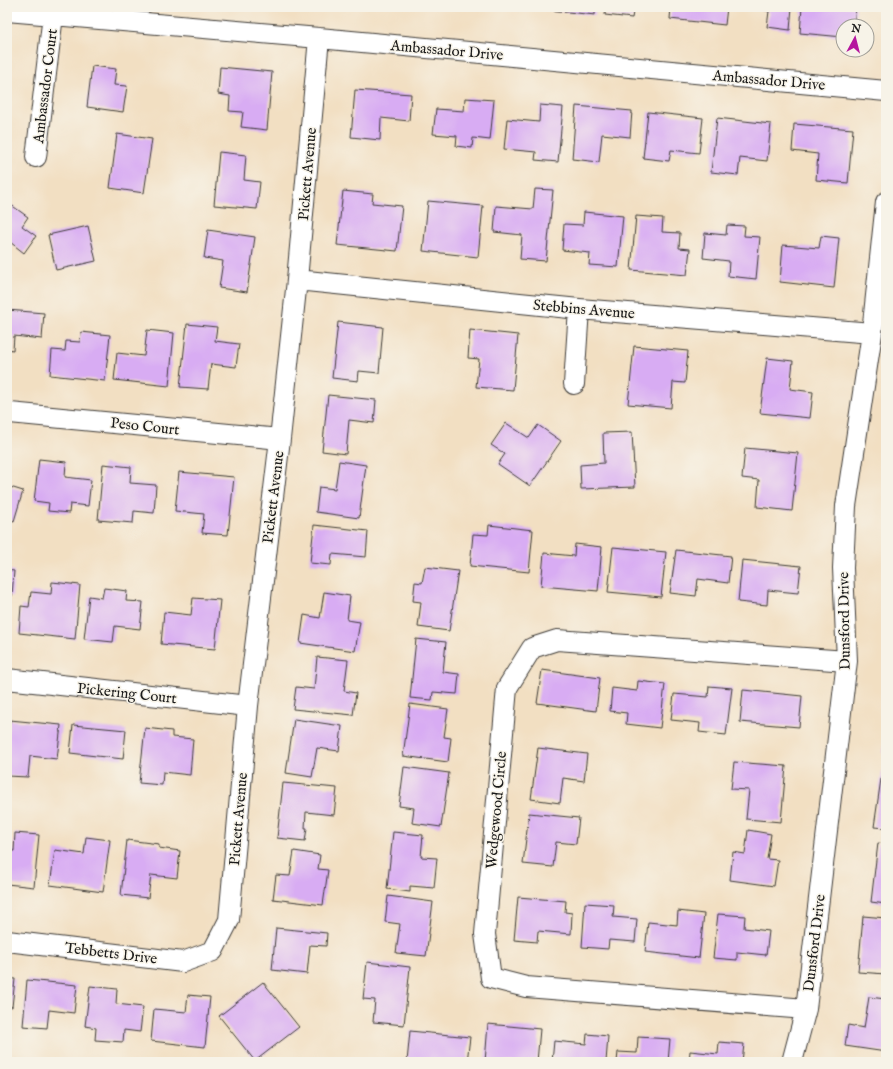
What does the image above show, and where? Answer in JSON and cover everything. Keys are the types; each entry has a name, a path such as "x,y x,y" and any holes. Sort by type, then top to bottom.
{"street":[{"name":"Ambassador Drive","path":"7,11 319,38 886,91"},
{"name":"Ambassador Court","path":"36,157 53,15"},
{"name":"Pickett Avenue","path":"213,951 229,920 248,706 280,439 297,280 319,38"},
{"name":"Dunsford Drive","path":"792,1062 806,1009 847,661 843,568 846,506 872,334 886,202"},
{"name":"Stebbins Avenue","path":"297,280 579,309 872,334"},
{"path":"574,384 579,309"},
{"name":"Peso Court","path":"10,413 280,439"},
{"name":"Wedgewood Circle","path":"806,1009 526,987 491,978 484,934 508,688 532,648 557,640 847,661"},
{"name":"Pickering Court","path":"7,679 248,706"},
{"name":"Tebbetts Drive","path":"7,941 183,962 213,951"}],"building":[{"path":"540,7 595,7 595,15 540,9"},
{"path":"606,7 634,7 632,18 605,15"},
{"path":"671,7 727,7 725,25 670,19"},
{"path":"740,7 792,7 790,30 767,27 769,11"},
{"path":"802,7 856,7 855,18 835,18 835,36 800,33"},
{"path":"92,66 116,69 114,85 127,86 123,112 87,107"},
{"path":"220,67 272,72 267,130 241,127 243,112 229,111 230,96 218,94"},
{"path":"355,90 411,94 409,121 381,118 380,140 351,137"},
{"path":"465,98 494,100 490,140 473,138 472,148 456,146 457,136 433,134 436,109 464,111"},
{"path":"540,105 563,107 558,162 535,160 536,152 504,149 507,119 539,122"},
{"path":"576,106 632,111 630,137 602,134 599,162 572,159"},
{"path":"648,112 703,118 699,153 671,150 669,161 643,158"},
{"path":"717,118 771,124 767,161 740,158 738,175 711,172"},
{"path":"794,124 853,129 848,183 816,180 818,154 792,151"},
{"path":"117,134 152,139 144,193 110,188"},
{"path":"219,152 246,155 244,180 260,182 257,209 214,205"},
{"path":"535,189 553,190 546,261 520,259 522,235 494,232 496,206 533,209"},
{"path":"343,191 373,194 372,203 402,206 397,251 337,245"},
{"path":"428,201 483,206 478,257 423,251"},
{"path":"7,202 28,217 22,226 36,236 24,253 10,242 7,246"},
{"path":"584,212 623,216 618,267 589,265 590,253 562,250 564,224 583,225"},
{"path":"636,216 663,218 662,232 680,233 679,248 690,249 687,275 631,270"},
{"path":"727,225 745,226 744,236 760,237 756,279 728,276 729,261 703,258 705,233 726,235"},
{"path":"88,226 96,261 56,270 48,235"},
{"path":"208,230 255,237 247,292 219,288 223,261 204,258"},
{"path":"821,236 839,238 834,288 780,282 783,245 819,248"},
{"path":"7,310 44,313 42,339 14,336 13,350 7,349"},
{"path":"338,322 383,327 379,373 359,371 358,381 332,378"},
{"path":"187,324 217,327 215,341 239,344 236,367 211,364 208,389 180,387"},
{"path":"147,330 174,333 169,386 114,380 117,353 144,356"},
{"path":"470,330 518,335 513,390 476,387 479,359 468,358"},
{"path":"81,332 110,335 105,381 50,375 52,350 65,351 66,341 80,342"},
{"path":"634,346 688,351 685,383 673,382 671,408 628,404"},
{"path":"767,358 793,361 790,389 813,392 810,418 760,413"},
{"path":"328,395 376,400 374,423 349,420 346,454 322,451"},
{"path":"506,423 529,438 538,425 561,441 530,486 498,464 505,454 491,445"},
{"path":"632,432 635,487 581,489 580,465 604,463 603,433"},
{"path":"745,448 798,453 792,511 757,507 759,480 742,478"},
{"path":"39,459 66,462 65,477 91,480 88,506 70,504 69,513 48,511 49,503 34,501"},
{"path":"339,461 366,465 359,518 316,512 319,487 335,489"},
{"path":"103,464 131,467 130,483 156,485 154,513 134,511 133,523 98,520"},
{"path":"179,472 234,477 228,535 202,533 204,514 175,511"},
{"path":"7,486 23,491 14,521 7,519"},
{"path":"314,525 368,531 366,557 332,554 331,565 310,563"},
{"path":"489,525 533,530 529,572 470,566 473,534 488,535"},
{"path":"575,544 602,547 598,591 541,586 544,553 574,556"},
{"path":"613,547 666,552 661,597 608,592"},
{"path":"676,550 731,556 728,583 698,579 696,596 670,593"},
{"path":"742,560 801,566 798,593 768,590 767,605 738,602"},
{"path":"425,567 458,571 449,631 418,627 421,602 413,601 415,582 422,583"},
{"path":"7,570 14,571 12,596 7,595"},
{"path":"52,582 80,585 75,639 19,633 21,606 29,607 31,592 51,594"},
{"path":"104,588 127,591 126,601 143,602 140,629 115,626 113,642 84,639 89,596 102,598"},
{"path":"324,592 350,596 347,620 360,622 355,651 300,643 304,615 320,618"},
{"path":"193,598 220,600 215,649 161,644 164,612 191,615"},
{"path":"416,639 446,642 443,672 459,674 457,694 433,692 432,700 410,698"},
{"path":"317,657 348,660 344,691 356,693 353,715 293,709 296,687 314,689"},
{"path":"542,670 600,678 596,711 537,703"},
{"path":"638,681 665,684 660,728 626,724 627,713 610,711 612,688 637,691"},
{"path":"709,686 732,688 726,735 699,732 700,723 671,720 674,694 708,697"},
{"path":"743,690 802,696 799,727 740,722"},
{"path":"410,704 448,709 444,737 451,738 448,762 403,756"},
{"path":"294,719 342,726 339,751 317,748 312,777 286,773"},
{"path":"10,720 61,725 57,759 30,756 28,777 7,776 7,748"},
{"path":"73,725 126,730 123,759 70,753"},
{"path":"145,728 172,731 172,737 193,739 190,775 163,772 162,785 139,783"},
{"path":"886,740 886,755 883,754"},
{"path":"538,748 587,754 584,781 563,778 560,803 531,799"},
{"path":"734,762 786,766 781,822 746,819 749,790 731,789"},
{"path":"404,767 449,773 441,827 412,823 414,808 399,806"},
{"path":"882,772 886,773 886,828 874,827"},
{"path":"283,783 337,788 334,815 306,812 305,828 307,828 305,841 277,838"},
{"path":"529,813 579,818 576,844 556,842 553,867 523,864"},
{"path":"748,830 771,834 767,859 778,860 774,886 730,880 733,852 745,854"},
{"path":"393,832 423,835 421,857 437,858 434,888 410,886 410,892 387,889"},
{"path":"15,833 39,835 34,887 7,884 7,851 14,851"},
{"path":"86,837 110,840 103,892 50,885 55,850 84,854"},
{"path":"127,840 159,844 159,848 180,851 177,878 151,875 148,898 121,895"},
{"path":"878,843 886,844 886,904 871,902"},
{"path":"294,851 320,855 318,869 328,870 323,905 273,899 276,875 290,876"},
{"path":"388,896 433,902 426,956 396,953 400,924 385,922"},
{"path":"518,897 566,901 565,912 572,913 571,934 538,931 537,942 514,940"},
{"path":"585,903 614,905 613,917 637,919 635,942 609,940 608,949 582,947"},
{"path":"678,911 704,914 699,958 645,952 648,922 677,925"},
{"path":"718,914 745,916 744,928 769,931 766,955 737,952 737,960 713,958"},
{"path":"863,916 886,918 886,974 858,972"},
{"path":"276,928 327,933 326,946 310,945 307,974 272,970"},
{"path":"367,962 410,967 404,1025 373,1022 375,1000 363,999"},
{"path":"7,978 15,979 12,1007 7,1006"},
{"path":"27,980 77,985 74,1013 49,1010 47,1028 23,1026"},
{"path":"263,982 299,1027 255,1061 219,1016"},
{"path":"90,986 117,989 116,1004 143,1007 140,1032 124,1030 123,1042 95,1040 96,1028 85,1026"},
{"path":"188,995 210,997 205,1047 151,1041 154,1009 186,1012"},
{"path":"869,997 886,999 886,1052 845,1046 848,1025 864,1028"},
{"path":"488,1024 540,1029 537,1062 485,1062"},
{"path":"410,1031 470,1037 467,1062 407,1062"},
{"path":"587,1034 608,1036 606,1062 552,1062 554,1041 586,1044"},
{"path":"638,1037 670,1039 668,1062 617,1062 618,1052 637,1053"},
{"path":"719,1042 744,1044 742,1062 689,1062 690,1051 718,1054"}]}
